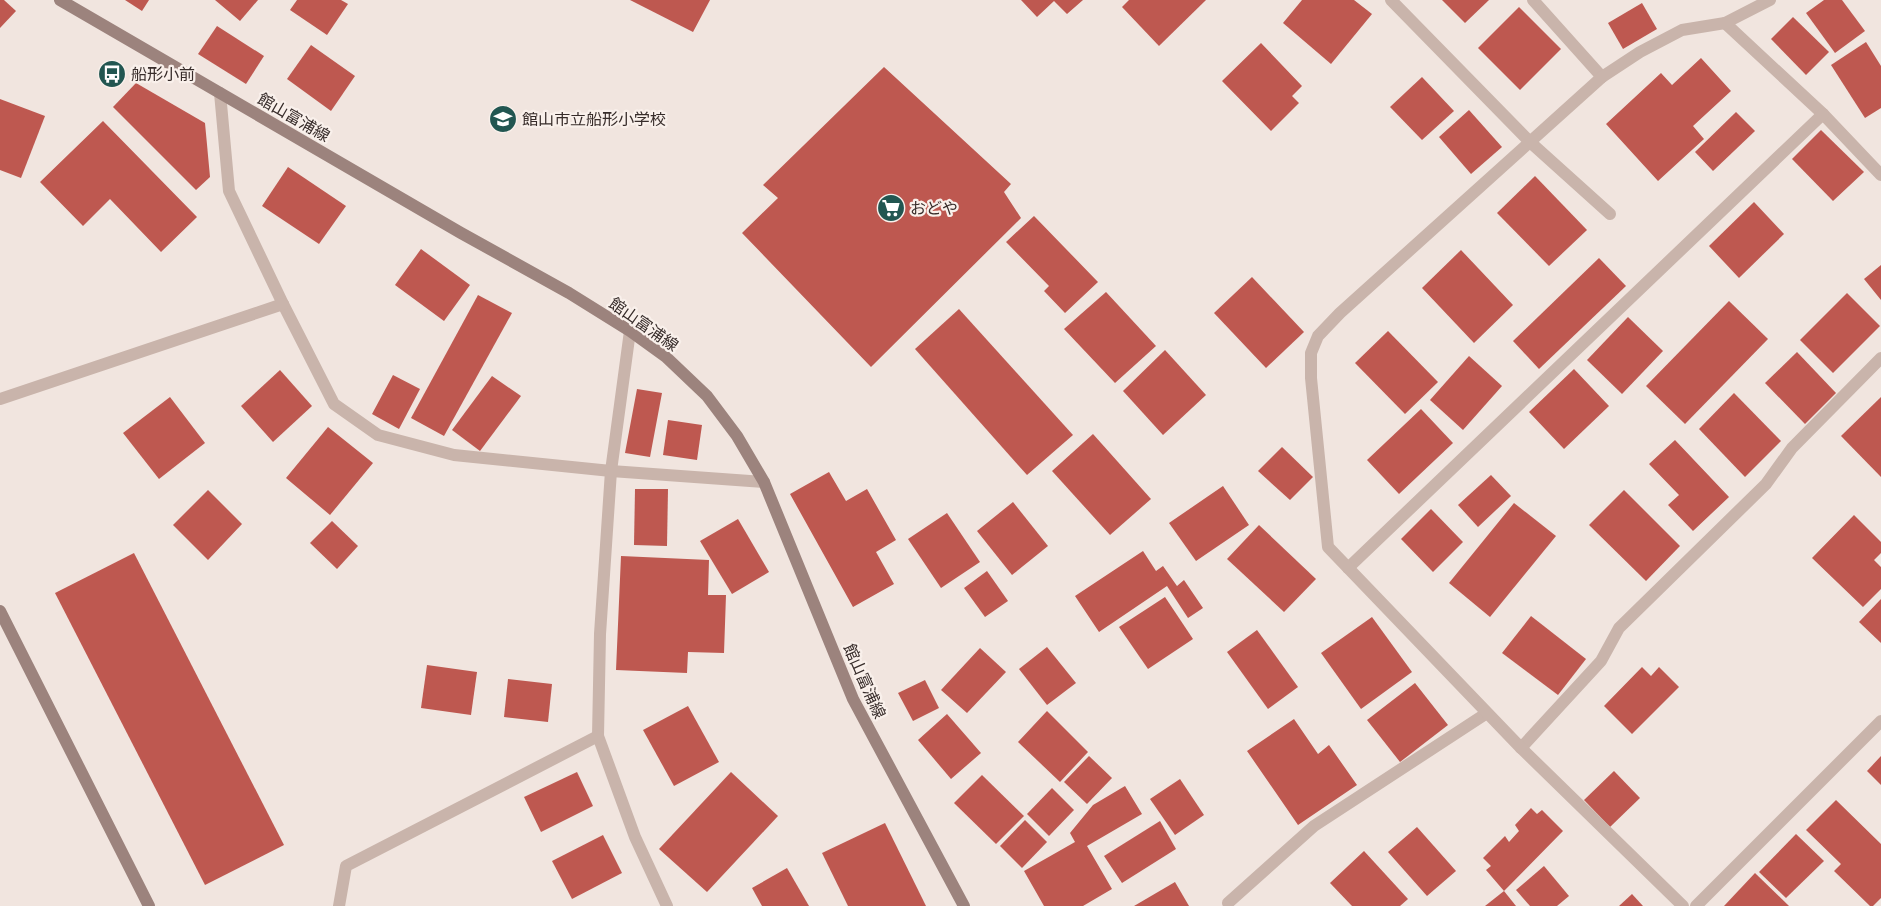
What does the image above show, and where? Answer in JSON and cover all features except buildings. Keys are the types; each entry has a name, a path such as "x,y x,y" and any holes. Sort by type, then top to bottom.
{"main road":[{"name":"館山富浦線","path":"60,0 461,233 569,293 630,331 666,357 707,396 737,436 764,482 852,699 964,906"},
{"path":"0,610 149,906"}],"street":[{"path":"1391,0 1530,142 1610,214"},
{"path":"1533,0 1602,77"},
{"path":"1683,906 1521,748 1328,547 1311,378 1311,352 1318,336 1340,313 1602,77 1640,52 1682,30 1725,23 1770,0"},
{"path":"1725,23 1823,114 1881,176"},
{"path":"220,93 229,191 283,304 334,404 378,435 454,456 611,471 764,482"},
{"path":"1348,568 1823,114"},
{"path":"0,400 283,304"},
{"path":"630,331 611,471 600,634 598,736 634,837 667,906"},
{"path":"1521,748 1601,660 1619,628 1766,484 1792,448 1881,358"},
{"path":"1228,903 1314,826 1487,713"},
{"path":"1696,906 1881,721"},
{"path":"339,906 346,866 598,736"}],"place":[{"name":"船形小前","path":"112,74"},
{"name":"館山市立船形小学校","path":"503,119"},
{"name":"おどや","path":"891,208"}]}
